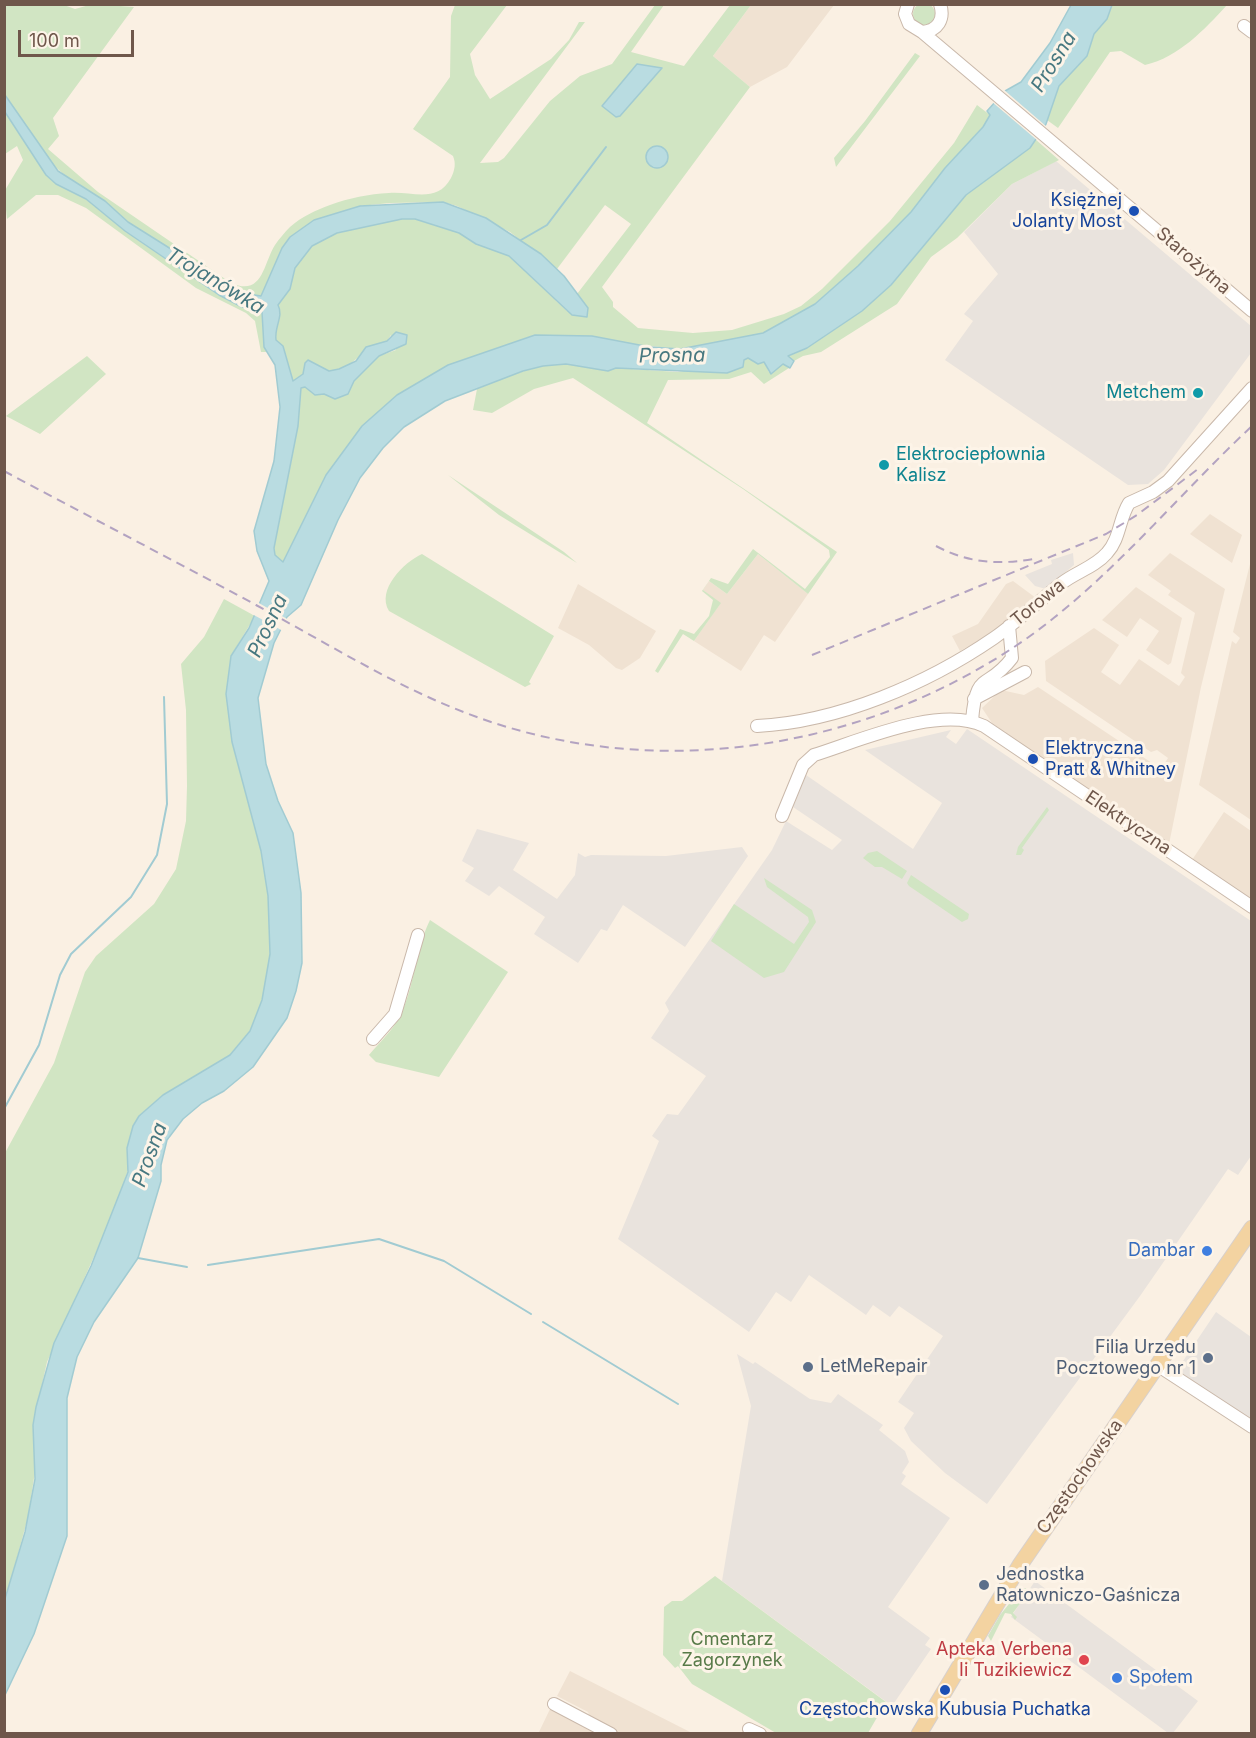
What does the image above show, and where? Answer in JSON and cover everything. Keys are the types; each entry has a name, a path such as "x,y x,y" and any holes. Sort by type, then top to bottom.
{"main road":[{"name":"Częstochowska","path":"919,1734 1020,1565 1251,1228"}],"street":[{"path":"940,4 942,14 939,24 940,39 944,48"},
{"path":"906,6 909,24 944,48"},
{"path":"922,32 929,32 939,24"},
{"name":"Starożytna","path":"944,48 1251,311"},
{"name":"Torowa","path":"757,726 829,715 874,700 957,660 1009,626 1065,580 1107,554 1129,503 1153,492 1168,481 1251,388"},
{"path":"782,816 803,765 814,755 915,724 954,720 972,722 974,699 978,687 1012,658 1009,626"},
{"path":"974,699 1025,672"},
{"name":"Elektryczna","path":"972,722 984,726 1251,907"},
{"path":"373,1039 394,1014 418,935"},
{"path":"1157,1365 1251,1427"},
{"path":"554,1704 611,1734"}],"shaded area":[{"path":"751,5 834,5 787,67 750,87 713,56"},
{"path":"1056,161 1251,326 1251,353 1164,470 1148,484 1128,485 945,360 973,321 964,314 998,274 964,232 1012,184"},
{"path":"1210,514 1242,535 1232,563 1190,534"},
{"path":"1073,553 1074,565 1046,589 1035,586 1025,575 1052,564 1051,560"},
{"path":"1170,553 1225,589 1201,687 1169,844 992,723 982,708 1001,690 1024,695 1038,687 1161,769 1168,758 1157,750 1151,752 1046,681 1045,661 1094,628 1119,645 1101,672 1120,685 1139,659 1179,686 1185,677 1181,673 1195,613 1168,595 1171,591 1148,575"},
{"path":"758,554 808,594 775,642 764,635 741,671 694,641 720,604 703,590 709,581 727,594"},
{"path":"1251,560 1251,820 1199,785 1232,641 1236,644 1240,638 1233,632"},
{"path":"1013,581 1036,598 994,632 960,651 952,636 978,624 1006,584"},
{"path":"578,584 656,631 640,658 622,670 616,668 589,645 558,628"},
{"path":"1136,587 1182,618 1171,663 1168,665 1146,650 1159,631 1140,618 1127,637 1102,620"},
{"path":"967,729 1251,921 1251,1156 1238,1175 1228,1169 1140,1296 987,1504 945,1473 911,1441 904,1428 914,1413 898,1402 943,1336 899,1306 890,1317 873,1305 866,1315 809,1275 791,1302 776,1292 749,1332 618,1239 659,1141 652,1136 667,1114 678,1115 706,1076 651,1038 669,1011 665,1003 772,850 786,821 832,850 842,840 793,807 806,775 913,849 942,803 865,750 951,730 946,737 956,744"},
{"path":"1224,812 1251,831 1251,900 1192,860"},
{"path":"477,829 529,843 513,870 557,899 575,875 578,853 585,857 591,855 666,856 742,847 748,856 685,947 623,905 607,931 601,929 578,963 534,934 545,917 499,886 489,896 465,881 474,868 462,861"},
{"path":"1216,1312 1251,1337 1251,1421 1177,1370"},
{"path":"737,1354 753,1364 755,1362 810,1399 831,1403 838,1394 883,1425 879,1430 905,1451 909,1462 902,1473 906,1476 901,1484 950,1518 888,1607 930,1638 925,1645 931,1649 892,1706 722,1581 751,1406"},
{"path":"1035,1581 1198,1701 1173,1733 1168,1733 1011,1617"},
{"path":"570,1671 692,1733 619,1733 590,1718 588,1712 557,1696"},
{"path":"551,1707 603,1734 538,1734"}],"green space":[{"path":"924,3 932,6 935,14 932,22 924,25 916,22 913,14 916,6"},
{"path":"93,4 134,7 53,118 59,136 48,149 98,192 231,283 242,286 250,286 256,282 282,236 294,223 314,212 337,203 374,194 431,194 445,186 454,169 453,156 413,129 450,77 451,16 455,5 507,5 470,54 475,75 490,99 551,59 569,40 579,22 585,22 480,163 498,162 504,158 550,101 580,76 612,64 655,5 664,5 631,52 684,66 730,5 751,5 713,56 750,87 602,287 613,302 613,307 638,328 693,333 732,330 784,314 801,306 822,289 890,221 954,143 977,105 990,115 983,127 945,168 911,212 858,266 815,304 763,333 680,349 535,335 448,365 397,395 362,427 326,475 283,562 275,555 274,548 298,426 301,388 305,387 315,395 324,394 335,399 379,356 396,350 391,335 387,341 371,348 343,368 328,370 305,363 303,374 293,381 284,352 276,340 275,331 280,317 278,305 290,289 295,268 312,246 337,233 402,219 415,219 459,233 476,244 509,256 567,311 588,308 577,294 631,224 605,205 557,269 510,232 457,206 443,202 360,206 268,280 261,296 241,293 128,222 105,201 68,178 52,164 5,95 4,5 64,5 75,9"},
{"path":"1112,5 1227,5 1180,49 1157,61 1145,65 1121,51 1110,52 1058,128 1047,120 1059,86 1087,56 1094,34 1107,19"},
{"path":"915,53 920,56 836,167 834,158 865,121"},
{"path":"5,112 46,175 56,184 86,199 125,231 219,295 262,312 266,352 261,352 255,321 246,313 196,288 86,208 58,195 36,195 7,219 4,192 23,160 17,146 5,154"},
{"path":"1035,139 1059,160 1012,184 957,238 931,257 897,304 821,352 803,356 794,361 787,357 807,348 862,311 891,285 966,195 1029,148"},
{"path":"87,356 106,374 40,434 6,416"},
{"path":"749,358 764,362 769,372 783,364 789,368 764,384 751,372 729,379 668,380 647,423 837,552 808,594 758,554 727,594 709,581 703,590 721,603 694,641 683,634 658,673 655,671 680,629 694,634 709,616 713,600 702,591 711,578 728,584 753,549 805,589 830,557 829,550 743,489 573,378 534,389 492,413 473,410 477,389 542,366 571,364 604,369 678,372"},
{"path":"448,475 564,552 577,563 499,515"},
{"path":"422,554 554,636 529,682 531,684 525,687 389,611 386,594 389,586 407,563"},
{"path":"224,599 255,616 231,656 226,694 232,742 261,851 268,896 270,954 262,1000 250,1031 230,1055 163,1095 139,1116 133,1126 127,1148 129,1167 113,1214 47,1362 33,1425 36,1465 28,1517 5,1602 5,1153 54,1063 85,972 96,956 154,904 176,869 186,821 187,786 186,710 181,664 204,637"},
{"path":"1047,807 1049,810 1022,848 1024,850 1021,855 1016,855 1018,847"},
{"path":"877,851 907,871 902,879 882,867 875,867 863,858 868,853"},
{"path":"911,875 969,914 968,919 962,922 909,886 907,883"},
{"path":"764,878 812,910 816,922 784,972 764,978 711,941 734,904 794,944 809,922 808,917 767,887"},
{"path":"430,920 508,972 439,1077 376,1062 369,1055 391,1030 406,1003 421,943"},
{"name":"Cmentarz Zagorzynek","path":"715,1576 886,1702 868,1733 776,1733 692,1684 678,1666 675,1668 663,1655 664,1607 672,1601 682,1601"},
{"path":"1022,1588 1026,1588 1028,1593 1013,1613 1017,1617 1015,1620 1011,1614 1005,1613 991,1641 988,1636 1000,1615"}],"water":[{"path":"1071,5 1112,5 1107,19 1094,34 1087,56 1059,86 1046,124 1030,148 966,195 891,285 862,311 807,348 788,356 794,361 790,368 783,364 771,374 764,362 758,364 748,358 744,360 743,367 727,373 616,368 608,371 566,364 523,371 445,401 404,427 383,448 360,478 338,520 301,605 287,617 274,643 258,698 266,764 278,801 293,833 301,893 302,963 296,991 287,1018 253,1067 224,1091 202,1103 183,1119 167,1140 161,1165 161,1181 138,1258 94,1322 77,1357 67,1398 67,1536 34,1634 5,1695 4,1602 25,1532 35,1479 33,1425 36,1407 54,1343 91,1266 128,1172 127,1148 133,1126 139,1116 163,1095 230,1055 250,1031 262,1000 270,954 268,896 261,851 232,742 226,694 231,656 249,628 269,581 257,551 254,531 274,461 280,407 275,365 264,347 262,312 242,307 219,295 125,231 86,199 56,184 46,175 5,112 5,95 58,171 105,201 128,222 241,293 261,296 282,248 290,237 314,220 360,206 443,202 486,218 541,254 564,276 588,308 587,317 572,315 509,256 476,244 459,233 415,219 402,219 337,233 312,246 295,268 290,289 278,305 280,313 276,340 283,346 293,381 303,374 305,363 308,360 329,371 339,369 356,361 366,347 387,341 396,332 407,335 406,344 379,356 354,381 348,394 335,399 324,394 315,395 305,387 301,388 298,426 274,548 275,555 283,562 326,475 362,426 397,395 448,365 535,335 592,336 650,347 680,349 763,333 815,304 858,266 911,212 945,168 983,127 990,115 987,111 1005,91 1021,82 1050,43"},
{"path":"637,64 662,68 620,116 616,117 602,106"},
{"path":"653,146 661,146 668,153 668,161 661,168 653,168 646,161 646,153"}],"pier":[{"path":"1003,89 1047,127 1038,141 991,101"},
{"path":"257,602 289,620 283,631 252,614"}],"waterway":[{"path":"521,240 547,225 606,147"},
{"path":"4,1109 39,1045 60,975 71,954 131,897 157,855 167,804 164,697"},
{"path":"208,1265 379,1239 444,1261 531,1314"},
{"path":"138,1258 187,1267"},
{"path":"543,1322 678,1404"}],"railway":[{"path":"4,471 412,690 439,702 536,735 608,747 681,751 753,745 825,731 894,709 960,679 1023,641 1084,592 1252,426"},
{"path":"812,655 1106,534 1137,515 1198,469"},
{"path":"936,546 960,556 984,561 1008,562 1034,559"}],"place":[{"name":"Księżnej Jolanty Most","path":"1134,211"},
{"name":"Metchem","path":"1198,393"},
{"name":"Elektrociepłownia Kalisz","path":"884,465"},
{"name":"Elektryczna Pratt & Whitney","path":"1033,759"},
{"name":"Dambar","path":"1207,1251"},
{"name":"Filia Urzędu Pocztowego nr 1","path":"1208,1358"},
{"name":"LetMeRepair","path":"808,1367"},
{"name":"Jednostka Ratowniczo-Gaśnicza","path":"984,1585"},
{"name":"Apteka Verbena Ii Tuzikiewicz","path":"1084,1660"},
{"name":"Społem","path":"1117,1678"},
{"name":"Częstochowska Kubusia Puchatka","path":"945,1690"}],"water label":[{"name":"Prosna","path":"1054,62"},
{"name":"Trojanówka","path":"215,281"},
{"name":"Prosna","path":"672,356"},
{"name":"Prosna","path":"268,626"},
{"name":"Prosna","path":"150,1155"}]}
